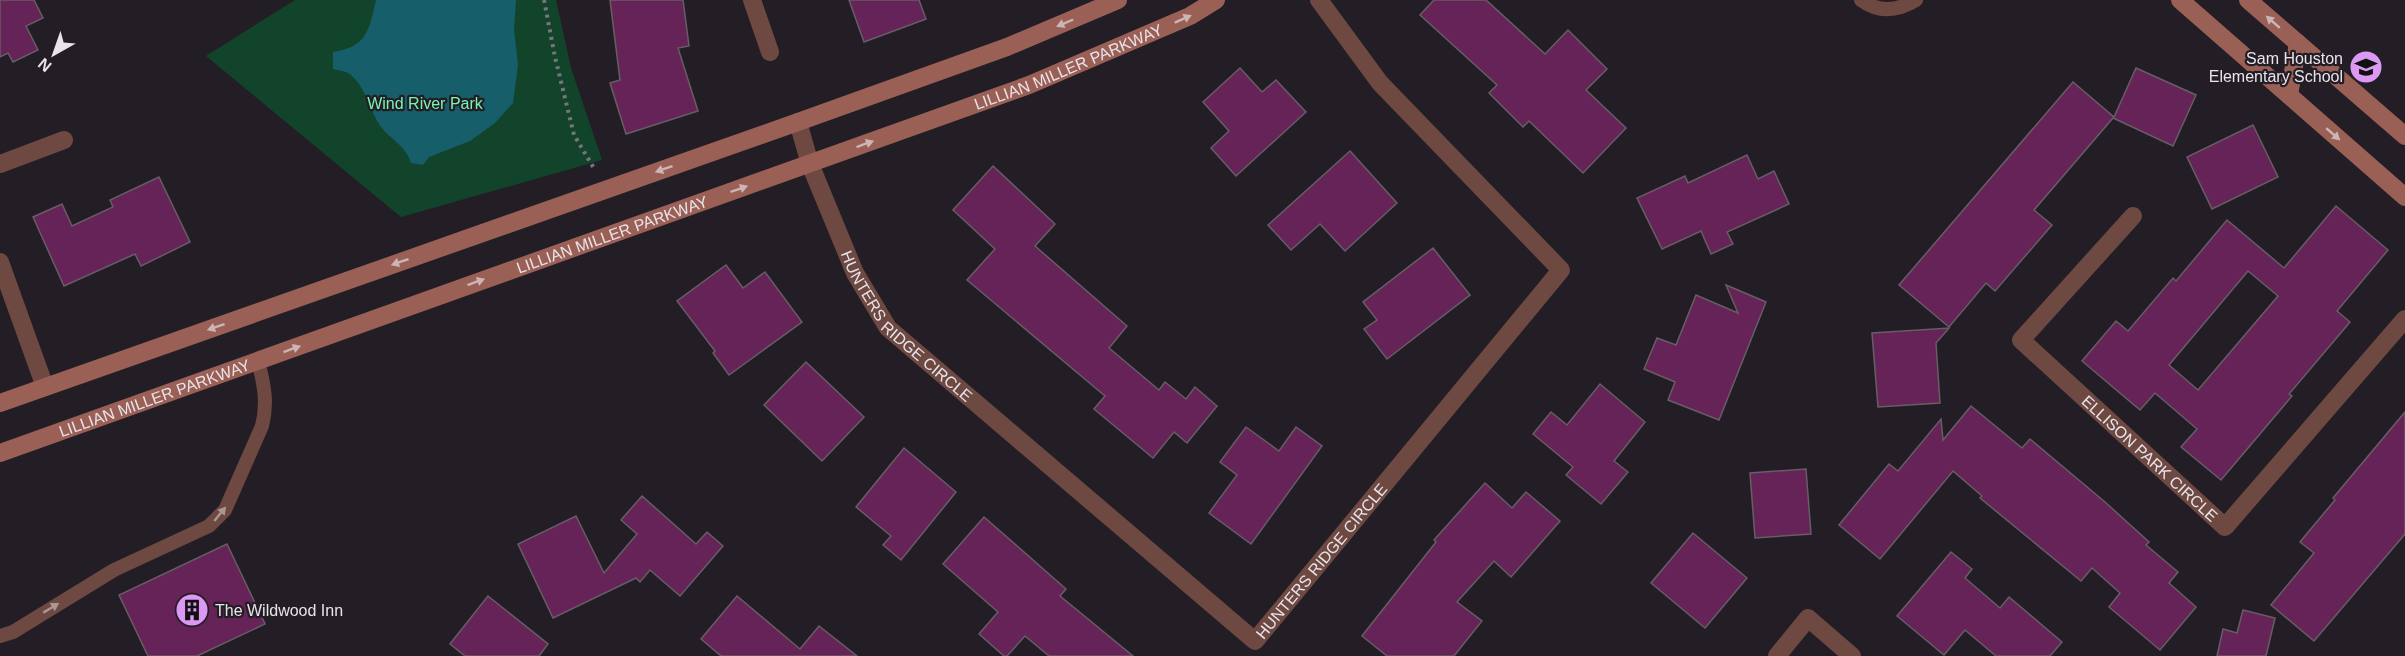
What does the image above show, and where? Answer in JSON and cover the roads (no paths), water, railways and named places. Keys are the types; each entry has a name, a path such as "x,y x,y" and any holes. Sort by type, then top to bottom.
{"main road":[{"path":"0,403 1007,47 1119,0"},
{"name":"LILLIAN MILLER PARKWAY","path":"0,453 1029,85 1190,16 1216,0"},
{"path":"2180,0 2405,197"},
{"path":"2248,0 2405,136"},
{"path":"2289,95 2298,43"}],"street":[{"path":"752,0 770,51"},
{"name":"HUNTERS RIDGE CIRCLE","path":"798,122 810,164 855,273 888,328 1256,641 1561,270 1380,83 1319,0"},
{"path":"0,164 64,140"},
{"name":"ELLISON PARK CIRCLE","path":"2133,216 2021,340 2224,527 2405,319"},
{"path":"0,262 45,387"},
{"path":"1777,656 1808,618 1852,656"}],"lane":[{"path":"1861,0 1889,11 1916,0"},
{"path":"0,636 12,632 114,570 209,526 217,519 225,510 263,420 266,396 258,361"}],"water":[{"path":"376,0 516,0 514,29 518,65 513,103 495,123 470,141 429,157 423,165 411,163 405,151 383,129 362,88 354,78 347,73 333,69 333,52 353,46 365,35"}],"place":[{"name":"Sam Houston Elementary School","path":"2366,67"},
{"name":"The Wildwood Inn","path":"192,610"}],"park label":[{"name":"Wind River Park","path":"425,103"}]}
